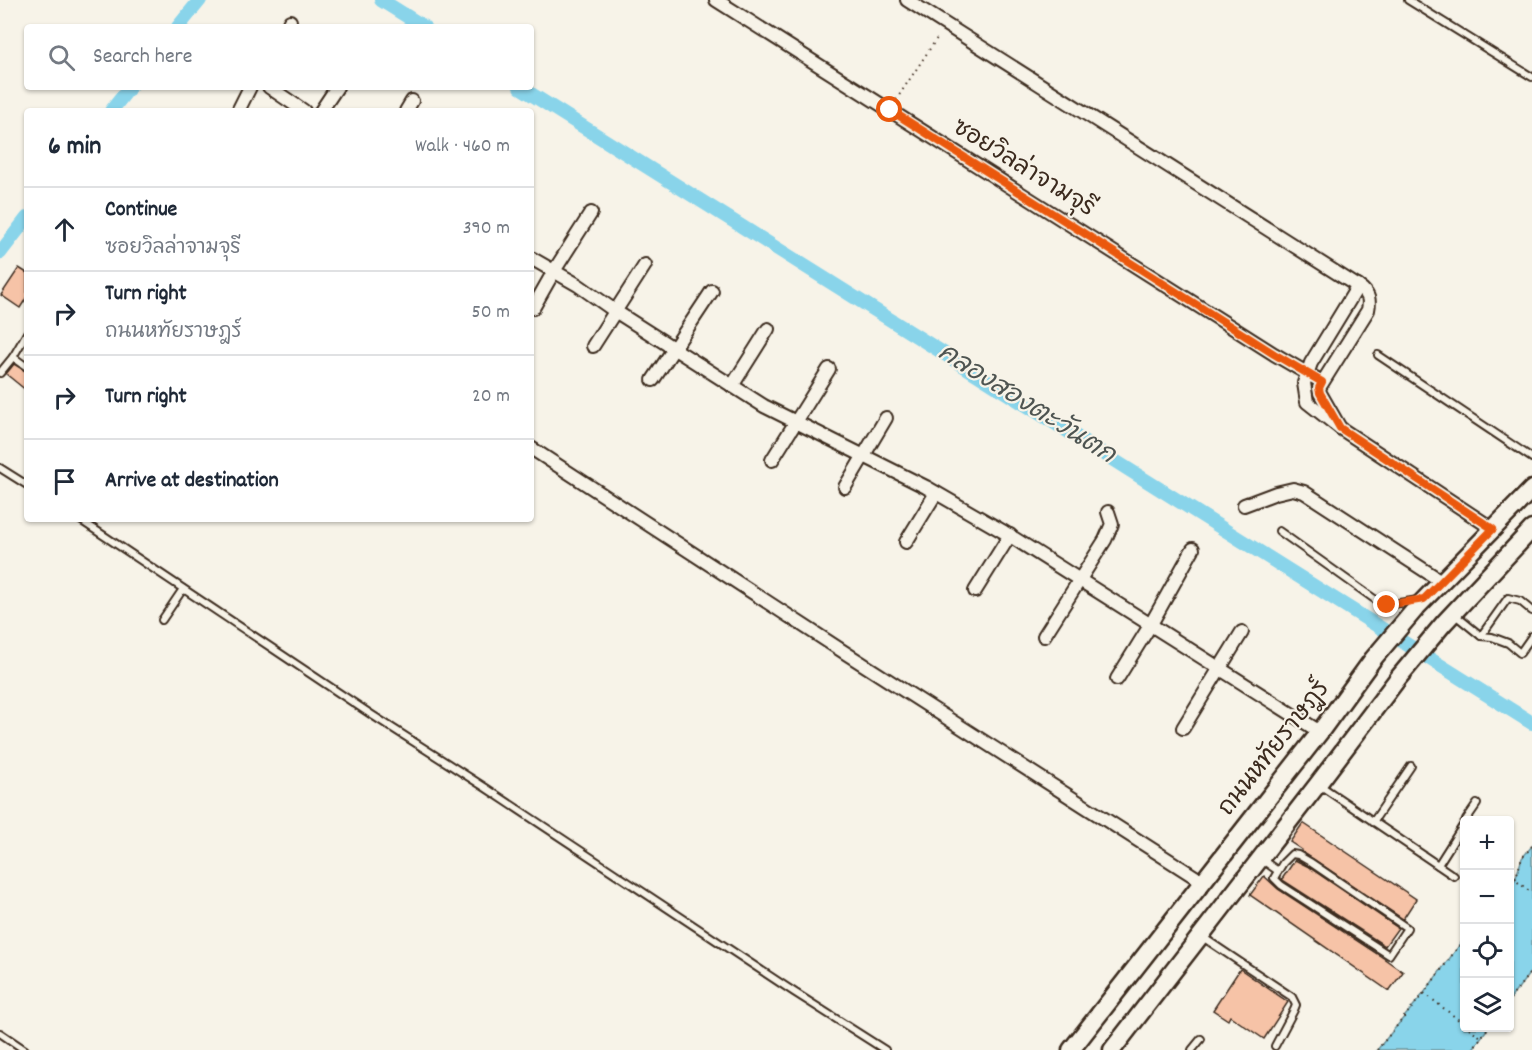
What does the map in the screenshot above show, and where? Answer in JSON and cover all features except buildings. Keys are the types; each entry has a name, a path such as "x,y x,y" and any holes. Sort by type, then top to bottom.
{"main road":[{"name":"ถนนหทัยราษฎร์","path":"1071,1050 1320,732 1373,659 1420,603 1532,489"},
{"path":"1112,1050 1399,677 1448,618 1532,529"}],"street":[{"name":"ซอยวิลล่าจามจุรี","path":"716,0 1274,354 1322,382"},
{"path":"907,0 1358,286 1368,295 1370,302 1368,310 1319,388 1340,428"},
{"path":"240,108 248,90"},
{"path":"273,90 299,108"},
{"path":"323,108 335,90"},
{"path":"534,306 591,213"},
{"path":"534,260 578,285 764,405 936,493 1010,535 1320,732"},
{"path":"592,346 645,265"},
{"path":"1358,286 1311,363 1304,383 1307,402 1340,428 1493,529"},
{"path":"653,380 712,291"},
{"path":"732,386 768,329"},
{"path":"772,460 829,369"},
{"path":"845,487 886,418"},
{"path":"534,450 1203,882"},
{"path":"1244,506 1284,491 1293,489 1304,492 1441,581"},
{"path":"906,542 936,493"},
{"path":"1044,636 1105,540 1112,524 1108,512"},
{"path":"975,591 1010,535"},
{"path":"1117,679 1193,549"},
{"path":"1183,728 1242,632"}],"lane":[{"path":"1408,0 1532,77"},
{"path":"0,374 24,338"},
{"path":"1378,355 1532,458"},
{"path":"13,357 24,365"},
{"path":"0,468 24,483"},
{"path":"83,522 885,1050"},
{"path":"1279,531 1380,603 1387,605 1420,603"},
{"path":"162,620 183,589"},
{"path":"1481,636 1508,598 1520,601 1532,611"},
{"path":"1448,618 1481,636 1508,643 1520,652 1532,636"},
{"path":"1373,822 1411,766"},
{"path":"1318,784 1454,876"},
{"path":"1470,816 1477,804"},
{"path":"1438,865 1460,831"},
{"path":"1292,854 1298,855 1407,928 1389,955 1281,885 1274,878 1278,871 1292,854"},
{"path":"1260,859 1278,871"},
{"path":"1200,936 1292,997 1296,1005 1275,1046"},
{"path":"0,1034 25,1050"},
{"path":"1192,1050 1201,1039"}],"path":[{"path":"890,110 946,24"},
{"path":"1532,846 1522,858 1515,880 1532,893"},
{"path":"1377,1050 1460,944"},
{"path":"1514,993 1532,970"},
{"path":"1424,993 1460,1021"},
{"path":"1474,1032 1481,1037"},
{"path":"1472,1050 1485,1032"}],"water":[{"path":"1532,846 1532,970 1514,994 1514,881 1522,858"},
{"path":"1460,944 1460,1032 1485,1032 1472,1050 1377,1050"}],"waterway":[{"path":"180,24 200,0"},
{"name":"คลองสองตะวันตก","path":"381,0 419,24"},
{"path":"113,108 128,90"},
{"name":"คลองสองตะวันตก","path":"525,90 1532,723"},
{"path":"0,253 24,222"}],"route":[{"path":"890,110 1274,354 1322,382 1319,388 1320,393 1340,428 1493,529 1424,599 1387,605"}]}
